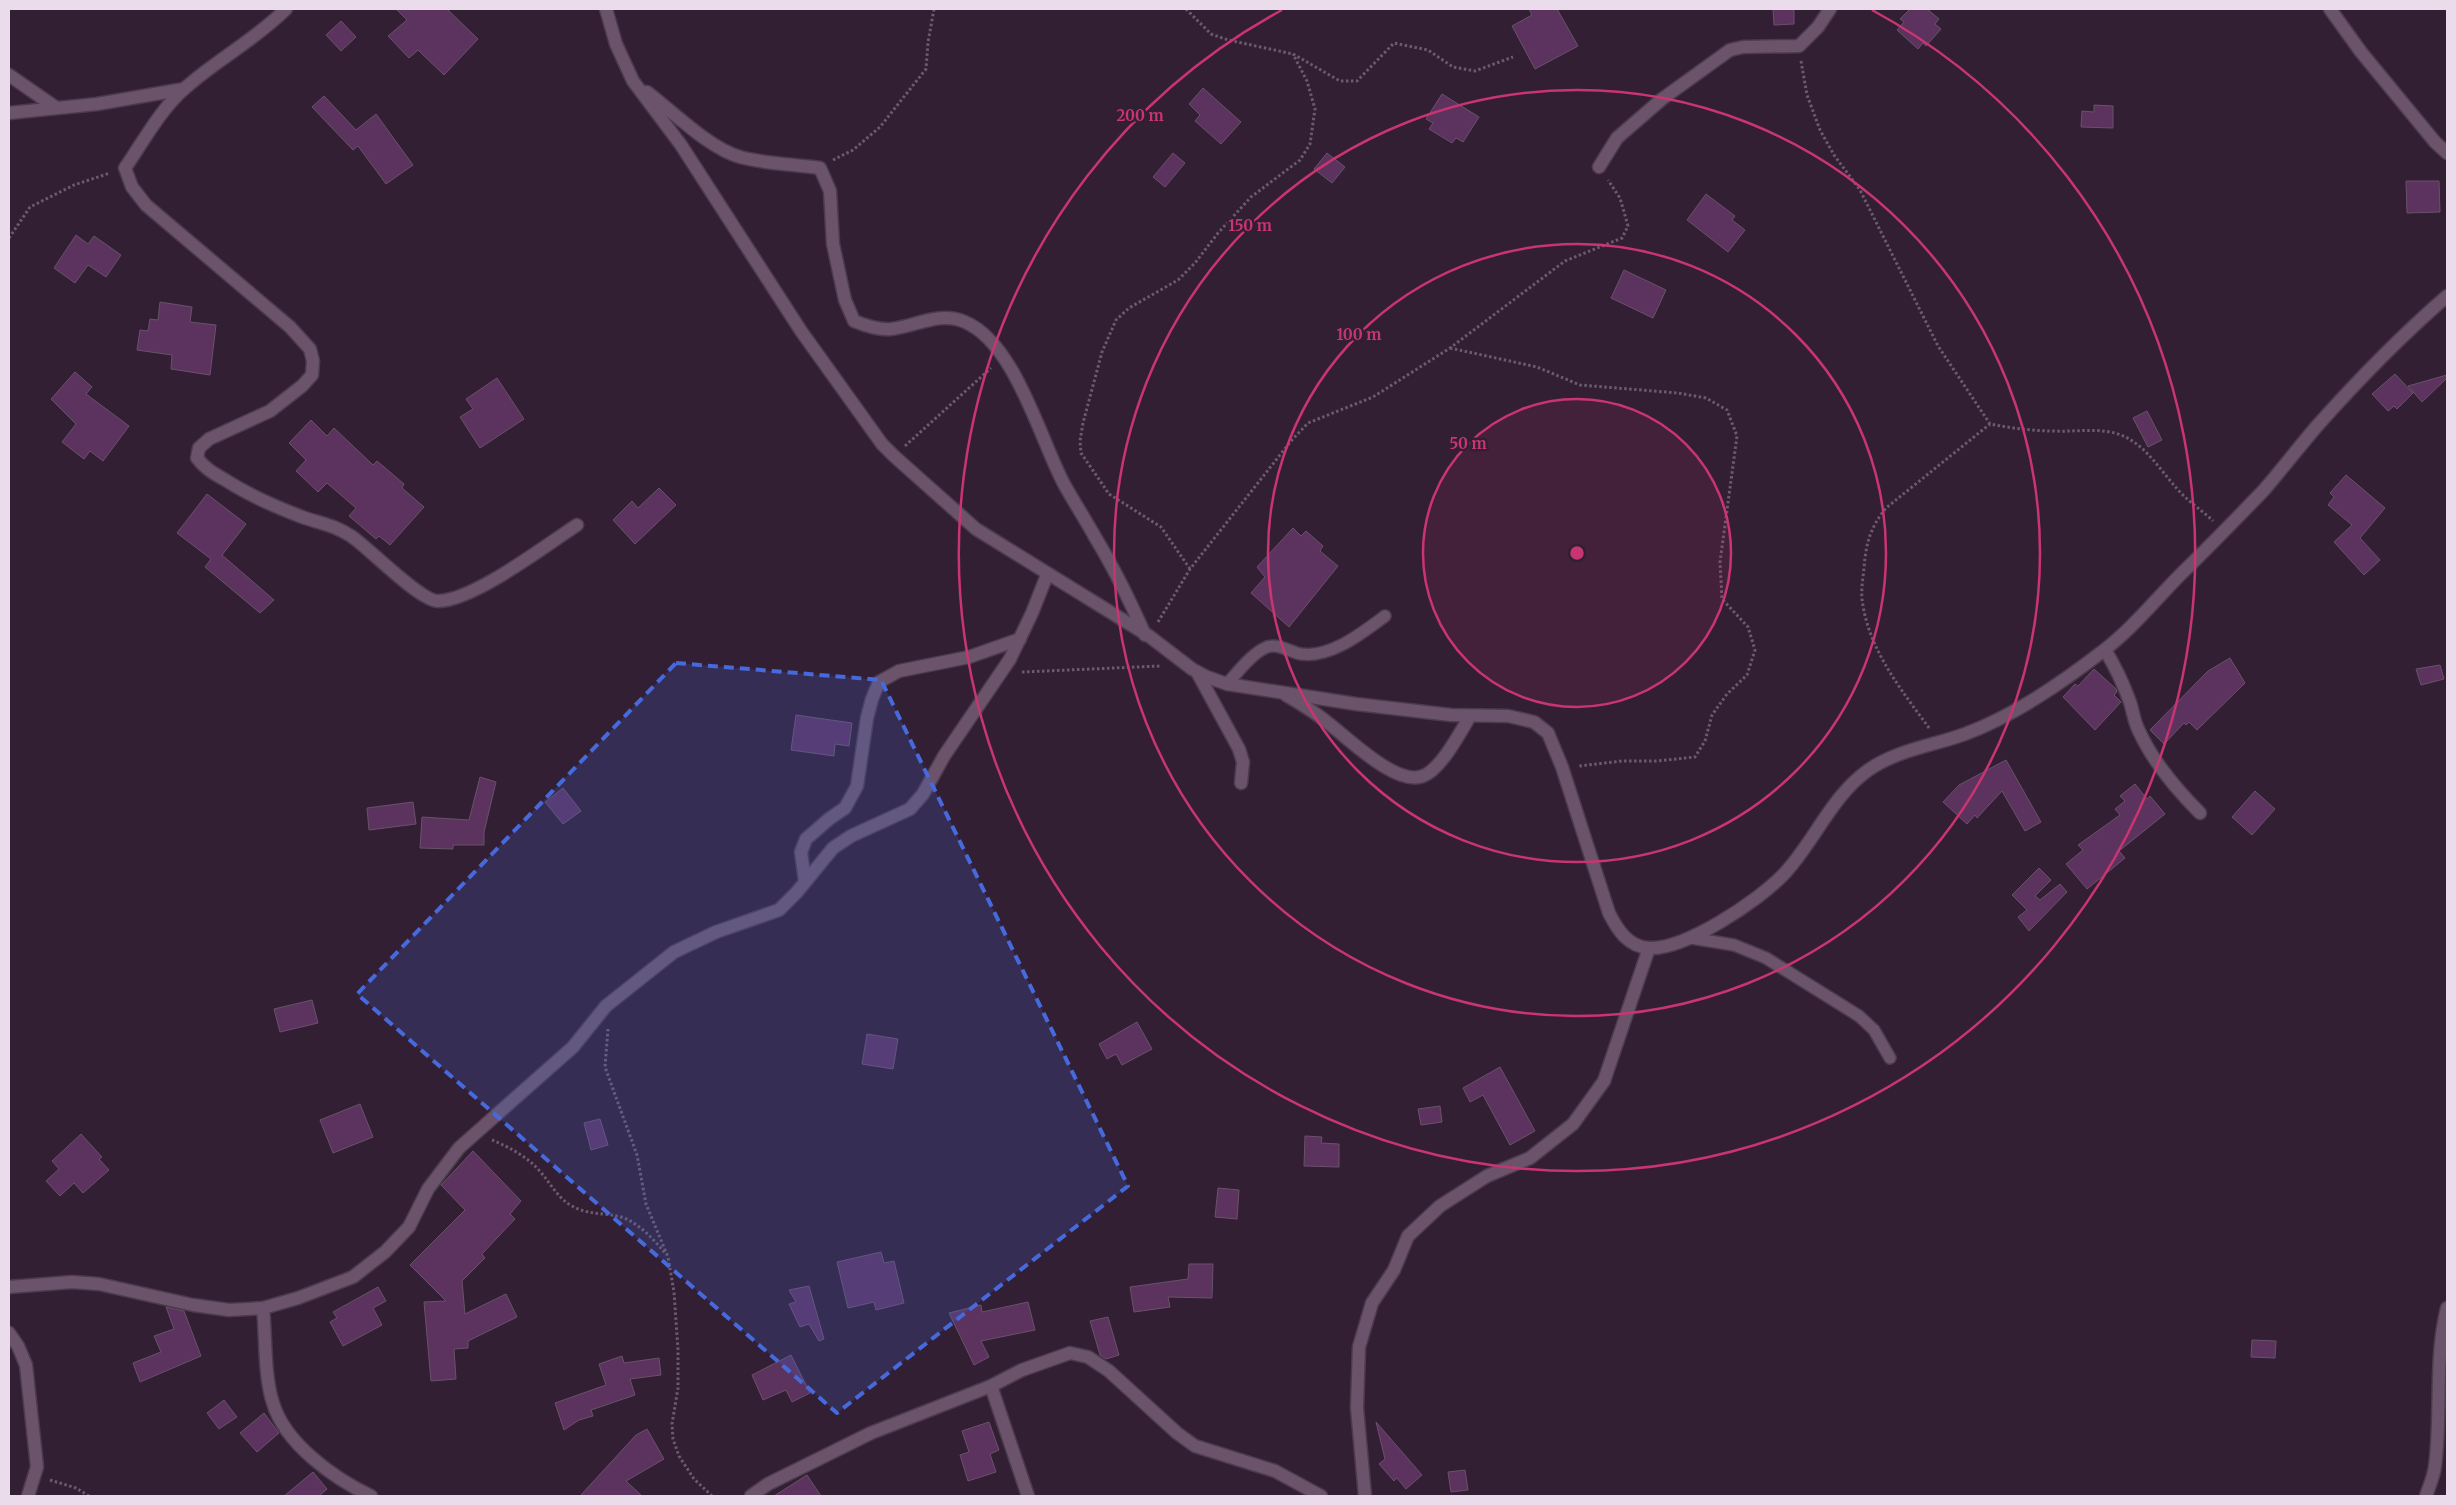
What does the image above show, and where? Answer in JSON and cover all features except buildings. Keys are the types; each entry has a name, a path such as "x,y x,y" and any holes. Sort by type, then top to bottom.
{"street":[{"path":"286,9 269,26 184,89 161,115 125,168 132,186 146,205 290,326 310,348 313,362 312,375 302,386 270,411 209,439 199,448 197,458 204,468 253,498 307,519 331,525 352,537 421,594 436,602 450,600 473,590 576,525"},
{"path":"606,9 616,44 634,81 680,145 801,331 876,436 894,456 976,529 1147,636 1191,669 1227,684 1356,704 1470,716 1508,716 1534,722 1548,733 1562,767 1609,913 1616,928 1626,939 1636,945 1649,948 1691,938 1754,900 1784,874 1848,789 1866,772 1896,755 1966,734 2025,706 2105,650 2224,532 2364,374 2408,330 2447,296"},
{"path":"1599,167 1618,138 1662,99 1730,50 1743,47 1798,46 1818,27 1830,9"},
{"path":"2330,9 2361,52 2435,142 2447,153"},
{"path":"9,76 55,107"},
{"path":"634,81 716,147 738,157 765,163 820,168 830,191 833,244 845,300 854,321 869,327 891,329 938,318 959,319 978,330 1003,357 1016,376 1065,486 1124,588 1147,636"},
{"path":"9,113 97,104 184,89"},
{"path":"9,1287 72,1282 99,1284 193,1305 229,1310 264,1308 298,1298 353,1277 385,1252 409,1228 428,1189 459,1148 573,1047 606,1006 674,952 716,932 779,910 797,892 832,848 851,836 910,808 923,794 944,756 1001,673 1020,639 1047,575"},
{"path":"805,881 801,852 806,839 845,808 857,786 867,718 879,682 899,671 969,657 1020,639"},
{"path":"2105,650 2126,693 2138,730 2152,755 2177,790 2200,813"},
{"path":"1191,669 1239,749 1243,762 1241,783"},
{"path":"1280,692 1313,711 1381,764 1395,772 1415,778 1422,777 1431,771 1470,716"},
{"path":"1365,1496 1357,1408 1359,1347 1372,1303 1394,1270 1408,1236 1440,1206 1487,1176 1530,1158 1573,1124 1604,1081 1649,948"},
{"path":"264,1308 273,1404 283,1423 300,1446 327,1470 346,1483 371,1496"},
{"path":"2426,1496 2435,1468 2441,1332 2447,1308"},
{"path":"9,1333 18,1346 26,1365 37,1467 28,1496"},
{"path":"750,1496 768,1484 871,1433 991,1386 1022,1370 1070,1353 1088,1357 1110,1371 1177,1433 1195,1446 1275,1471 1321,1496"},
{"path":"991,1386 1028,1496"}],"lane":[{"path":"1227,684 1259,653 1269,647 1276,646 1303,654 1317,653 1348,641 1385,616"},
{"path":"1691,938 1734,945 1766,958 1858,1016 1874,1030 1890,1058"}],"path":[{"path":"820,168 853,150 880,127 926,69 928,42 934,9"},
{"path":"1186,9 1211,34 1228,40 1293,54 1340,81 1357,81 1394,43 1428,50 1453,67 1475,71 1513,57"},
{"path":"1798,46 1807,95 1820,130 1834,155 1860,190 1938,346 1990,424 2020,430 2055,432 2090,429 2116,434 2138,446 2154,459 2185,497 2202,509 2224,532"},
{"path":"1190,568 1161,527 1109,494 1081,453 1082,432 1102,352 1116,320 1129,308 1178,280 1195,264 1218,233 1251,196 1300,160 1310,144 1315,109 1307,82 1293,54"},
{"path":"1147,636 1190,568 1291,441 1308,423 1372,397 1450,348 1565,261 1622,238 1628,226 1620,198 1599,167"},
{"path":"9,238 30,207 74,185 125,168"},
{"path":"1450,348 1537,368 1580,385 1678,393 1706,398 1727,410 1737,436 1720,562 1722,599 1748,627 1755,650 1748,676 1727,694 1712,715 1705,741 1695,757 1562,767"},
{"path":"894,456 1003,357"},
{"path":"1940,742 1891,675 1873,641 1862,598 1866,551 1873,525 1886,508 1990,424"},
{"path":"1001,673 1191,669"},
{"path":"606,1006 608,1036 605,1067 637,1155 646,1204 668,1257 674,1292 678,1350 678,1388 672,1424 673,1439 679,1456 694,1479 712,1496"},
{"path":"476,1134 518,1152 542,1173 556,1193 571,1206 592,1214 624,1218 643,1230 668,1257"},
{"path":"35,1476 76,1488 90,1496"}],"highlighted area":[{"path":"676,663 881,680 1128,1186 837,1413 357,994"}]}
